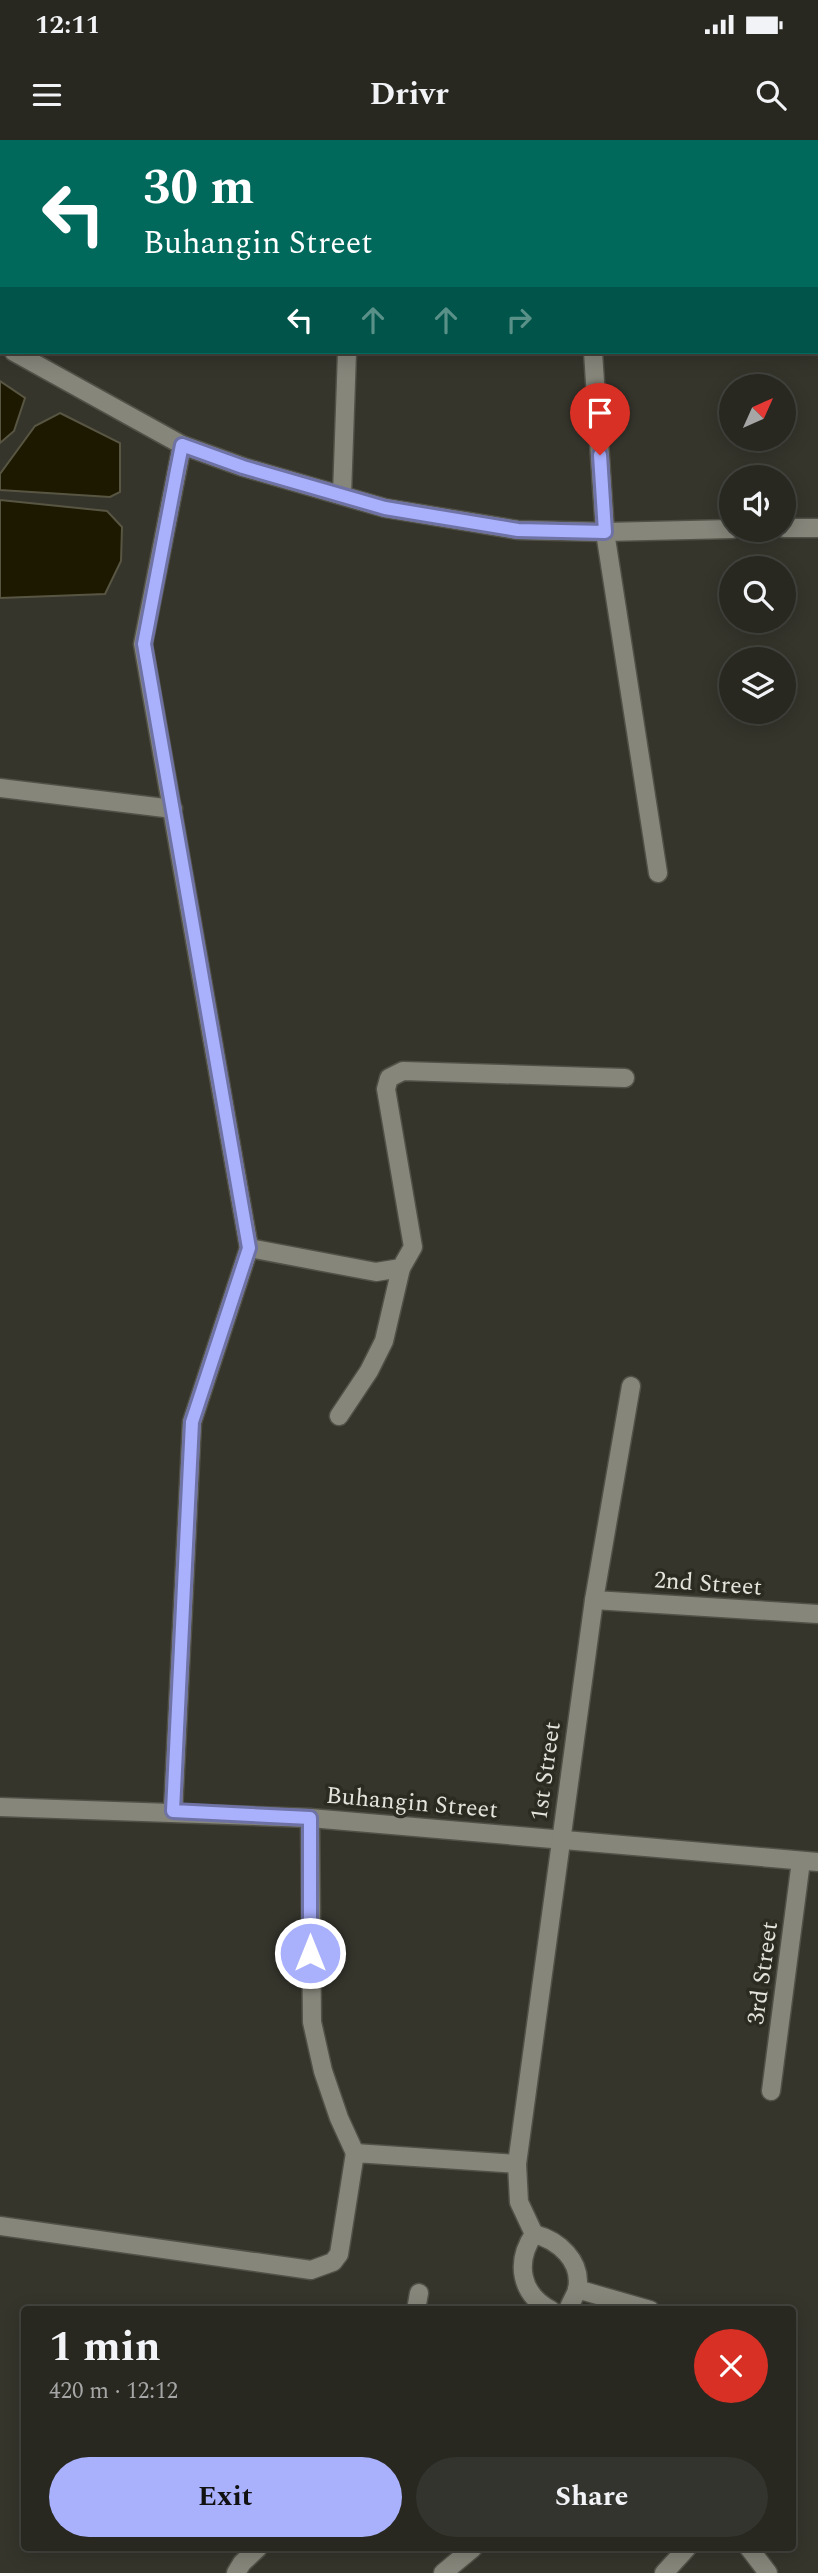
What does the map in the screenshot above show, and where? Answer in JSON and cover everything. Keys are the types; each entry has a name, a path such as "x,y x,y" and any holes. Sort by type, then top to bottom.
{"street":[{"path":"17,354 182,445 243,467 385,508 518,530 605,532 719,529"},
{"path":"342,495 347,354"},
{"path":"593,354 605,532 658,873"},
{"path":"173,1811 192,1422 249,1248 144,644 182,445"},
{"path":"796,528 818,528"},
{"path":"0,788 173,808"},
{"path":"339,1416 369,1371 384,1341 401,1268 413,1247 386,1088 389,1078 403,1071 625,1078"},
{"path":"249,1248 376,1272 401,1268"},
{"name":"1st Street","path":"534,2234 519,2202 517,2164 594,1600 631,1386"},
{"name":"2nd Street","path":"594,1600 818,1614"},
{"name":"Buhangin Street","path":"0,1807 173,1811 310,1818 810,1862"},
{"path":"0,2226 298,2270 322,2268 333,2262 339,2254 355,2153 339,2118 323,2071 312,2022 310,1818"},
{"name":"3rd Street","path":"771,2091 810,1862"},
{"path":"355,2153 517,2164"},
{"path":"546,2306 532,2296 525,2285 522,2271 526,2245 534,2234 558,2243 567,2253 577,2276 577,2289 570,2306"},
{"path":"577,2289 636,2306"},
{"path":"236,2573 255,2551"},
{"path":"443,2573 469,2551"},
{"path":"664,2573 684,2551"},
{"path":"753,2551 768,2573"}],"shaded area":[{"path":"0,381 25,398 14,431 0,443"},
{"path":"60,413 120,443 120,492 110,497 0,490 0,474 35,426"},
{"path":"0,500 107,511 122,527 121,561 105,594 0,598"}],"route":[{"path":"310,1953 310,1818 173,1811 192,1422 249,1248 144,644 177,470 182,445 243,467 385,508 518,530 605,532 600,455"}]}
